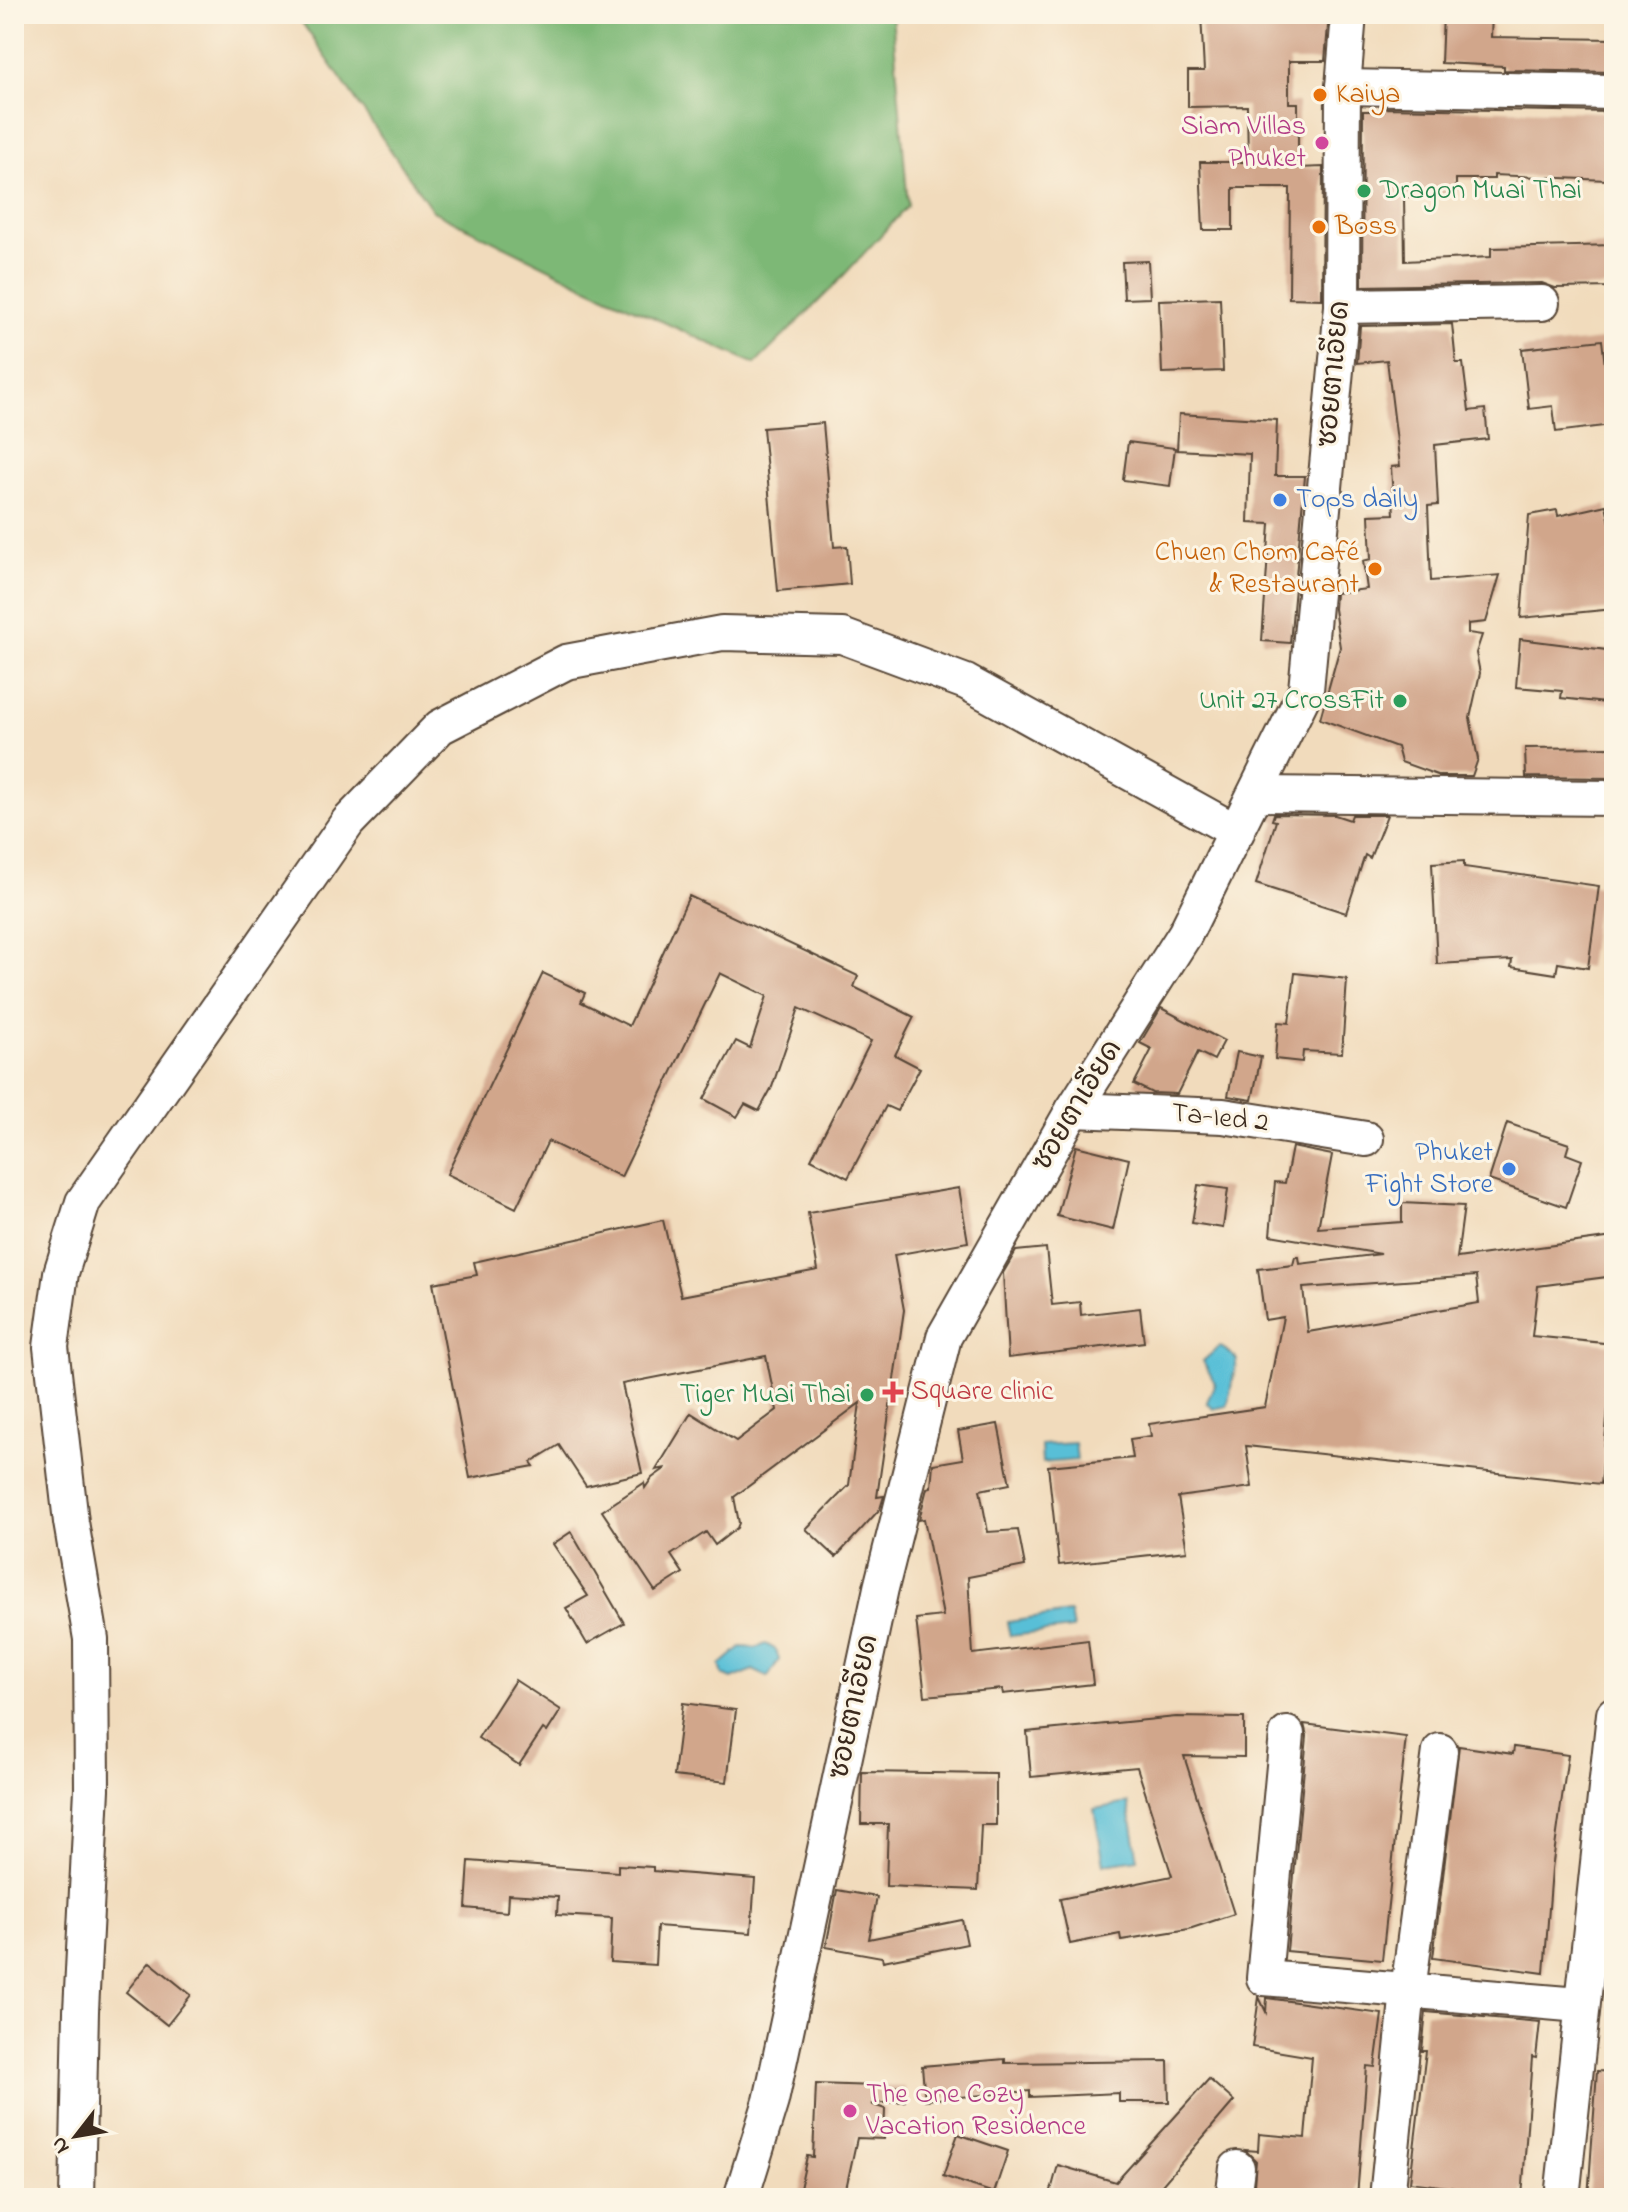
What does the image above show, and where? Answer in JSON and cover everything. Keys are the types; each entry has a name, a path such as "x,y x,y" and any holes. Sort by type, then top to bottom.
{"street":[{"name":"ซอยตาเอียด","path":"741,2198 771,2101 881,1588 944,1337 1073,1110 1185,934 1306,690 1342,306 1343,87 1349,14"},
{"path":"1343,87 1614,92"},
{"path":"1342,306 1542,303"},
{"path":"77,2198 81,2011 92,1789 91,1639 71,1522 51,1347 61,1273 83,1202 348,822 440,727 566,662 722,633 842,636 966,682 1237,832"},
{"path":"1255,794 1614,798"},
{"name":"Ta-Ied 2","path":"1073,1110 1223,1116 1366,1139"},
{"path":"1562,2198 1580,2005 1614,1714"},
{"path":"1287,1734 1264,1978 1580,2005"},
{"path":"1387,2198 1408,1990 1440,1751"}],"green space":[{"path":"296,14 892,14 908,206 755,364 585,286 433,211"}],"water":[{"path":"1220,1346 1237,1359 1227,1406 1213,1409 1207,1402 1215,1383 1203,1361"},
{"path":"1075,1443 1077,1460 1042,1463 1041,1445"},
{"path":"1070,1613 1073,1629 1010,1636 1007,1622"},
{"path":"766,1644 776,1650 779,1660 768,1677 753,1670 732,1679 723,1675 720,1665 741,1647 756,1648"},
{"path":"1128,1803 1138,1859 1104,1864 1094,1809"}],"building":[{"path":"1201,14 1329,14 1325,61 1289,61 1289,103 1298,103 1298,168 1323,167 1322,299 1289,298 1290,188 1233,188 1233,230 1203,230 1200,162 1248,162 1247,106 1188,107 1188,71 1204,71"},
{"path":"1443,14 1492,14 1491,37 1614,39 1614,72 1504,70 1504,66 1441,63"},
{"path":"1384,108 1610,112 1607,180 1494,175 1494,179 1456,179 1456,197 1404,197 1405,261 1491,257 1491,248 1614,245 1614,287 1555,288 1542,283 1362,286 1363,111 1384,111"},
{"path":"1148,261 1150,298 1124,299 1122,262"},
{"path":"1220,298 1223,371 1162,373 1159,300"},
{"path":"1452,324 1456,363 1463,363 1469,411 1485,409 1488,439 1435,445 1438,505 1428,506 1431,581 1500,575 1486,622 1468,624 1468,633 1482,635 1476,653 1480,673 1470,718 1478,759 1472,776 1440,776 1401,762 1397,747 1320,719 1340,647 1334,609 1335,593 1367,589 1363,561 1371,559 1369,515 1394,514 1391,467 1400,466 1387,360 1357,363 1360,326"},
{"path":"1602,340 1612,425 1556,432 1553,406 1529,409 1522,349"},
{"path":"1179,414 1277,420 1275,476 1305,476 1290,643 1262,641 1270,524 1248,523 1250,454 1177,450"},
{"path":"823,423 834,547 847,546 850,584 778,591 763,428"},
{"path":"1128,442 1175,448 1170,486 1123,480"},
{"path":"1606,505 1614,541 1614,609 1521,618 1529,515 1557,510 1558,516"},
{"path":"1520,639 1614,651 1614,704 1561,698 1562,691 1516,687"},
{"path":"1614,747 1614,778 1526,777 1525,748"},
{"path":"1274,814 1335,815 1350,820 1352,815 1387,815 1370,858 1365,855 1346,913 1256,884 1276,821 1272,820"},
{"path":"1464,861 1464,867 1599,886 1588,968 1558,963 1556,974 1511,967 1512,960 1437,964 1432,863"},
{"path":"689,896 858,976 854,987 914,1017 895,1055 920,1068 897,1111 886,1106 848,1178 811,1159 871,1041 799,1008 772,1087 759,1111 745,1104 737,1117 704,1099 736,1041 750,1048 767,996 720,973 621,1177 548,1141 516,1208 447,1174 543,973 585,993 581,1002 629,1026"},
{"path":"1295,973 1347,979 1342,1053 1303,1051 1302,1062 1275,1059 1278,1022 1289,1023"},
{"path":"1161,1008 1224,1041 1214,1060 1198,1052 1177,1094 1152,1093 1134,1084 1152,1049 1140,1043"},
{"path":"1237,1052 1261,1057 1252,1100 1228,1096"},
{"path":"1507,1123 1569,1144 1566,1154 1582,1160 1566,1207 1489,1180"},
{"path":"1076,1146 1129,1159 1113,1230 1057,1216"},
{"path":"1292,1147 1332,1155 1318,1228 1402,1222 1402,1203 1464,1206 1457,1258 1614,1237 1614,1276 1538,1286 1532,1336 1614,1344 1601,1484 1246,1446 1252,1487 1178,1497 1187,1551 1059,1565 1048,1466 1133,1458 1130,1439 1151,1436 1149,1424 1265,1407 1283,1317 1265,1320 1258,1269 1293,1265 1295,1257 1299,1257 1300,1264 1381,1254 1270,1235 1275,1182 1285,1183","holes":["1476,1276 1479,1303 1308,1332 1303,1288"]},
{"path":"1198,1185 1228,1189 1223,1228 1192,1223"},
{"path":"959,1188 968,1242 894,1255 904,1310 877,1497 884,1496 880,1509 836,1557 806,1529 849,1485 860,1403 734,1497 739,1523 737,1528 715,1545 706,1532 671,1555 683,1573 655,1591 602,1511 644,1483 645,1488 652,1478 666,1468 656,1470 691,1413 736,1441 777,1410 766,1356 622,1384 642,1473 586,1486 559,1445 531,1462 534,1466 470,1478 433,1283 477,1275 474,1262 663,1220 681,1296 818,1270 808,1213"},
{"path":"1046,1248 1052,1305 1080,1302 1081,1315 1140,1308 1144,1342 1008,1358 1003,1273 1016,1251"},
{"path":"998,1424 1010,1484 980,1490 988,1532 1018,1530 1025,1566 968,1577 973,1654 1088,1640 1093,1684 1003,1694 1002,1689 925,1696 916,1619 943,1616 924,1519 919,1520 927,1488 931,1487 933,1464 963,1459 958,1431"},
{"path":"571,1532 624,1623 587,1644 566,1608 588,1596 553,1544"},
{"path":"515,1680 561,1710 547,1732 543,1729 519,1765 478,1738"},
{"path":"683,1703 736,1710 727,1782 674,1776"},
{"path":"1176,1717 1244,1718 1244,1757 1184,1756 1234,1914 1189,1929 1121,1940 1120,1934 1070,1944 1060,1899 1172,1876 1137,1767 1031,1777 1027,1732"},
{"path":"1304,1724 1406,1737 1382,1960 1287,1951 1307,1736"},
{"path":"1459,1746 1513,1754 1514,1747 1568,1755 1552,1869 1544,1973 1433,1958"},
{"path":"862,1772 996,1774 996,1825 981,1825 978,1890 886,1886 888,1824 861,1824"},
{"path":"469,1861 618,1872 618,1865 653,1867 653,1871 755,1879 751,1933 657,1926 655,1965 610,1962 612,1918 557,1915 558,1897 508,1894 507,1912 466,1908"},
{"path":"837,1890 877,1897 869,1939 962,1920 967,1944 883,1961 882,1957 826,1947"},
{"path":"150,1962 191,1995 167,2025 126,1992"},
{"path":"1259,1997 1266,2012 1267,1998 1382,2014 1375,2067 1367,2066 1357,2198 1253,2198 1256,2161 1245,2150 1258,2151 1259,2134 1305,2138 1312,2057 1252,2047"},
{"path":"1426,2012 1540,2022 1536,2058 1532,2057 1522,2198 1469,2198 1470,2190 1410,2182 1426,2051 1422,2051"},
{"path":"1005,2059 1005,2063 1168,2061 1169,2102 1119,2102 1119,2093 1030,2097 1030,2091 925,2100 922,2066"},
{"path":"1597,2071 1614,2072 1614,2198 1588,2198"},
{"path":"1209,2079 1234,2101 1151,2198 1049,2198 1058,2165 1116,2182"},
{"path":"816,2084 905,2087 905,2101 871,2104 885,2109 884,2139 857,2138 844,2198 798,2198 807,2156 813,2157"},
{"path":"958,2134 1008,2151 994,2193 943,2176"}],"place":[{"name":"Kaiya","path":"1320,95"},
{"name":"Siam Villas Phuket","path":"1322,143"},
{"name":"Dragon Muai Thai","path":"1364,191"},
{"name":"Boss","path":"1319,227"},
{"name":"Tops daily","path":"1280,500"},
{"name":"Chuen Chom Café & Restaurant","path":"1375,569"},
{"name":"Unit 27 CrossFit","path":"1400,701"},
{"name":"Phuket Fight Store","path":"1509,1169"},
{"name":"Square clinic","path":"893,1392"},
{"name":"Tiger Muai Thai","path":"867,1395"},
{"name":"The One Cozy Vacation Residence","path":"850,2111"}]}
